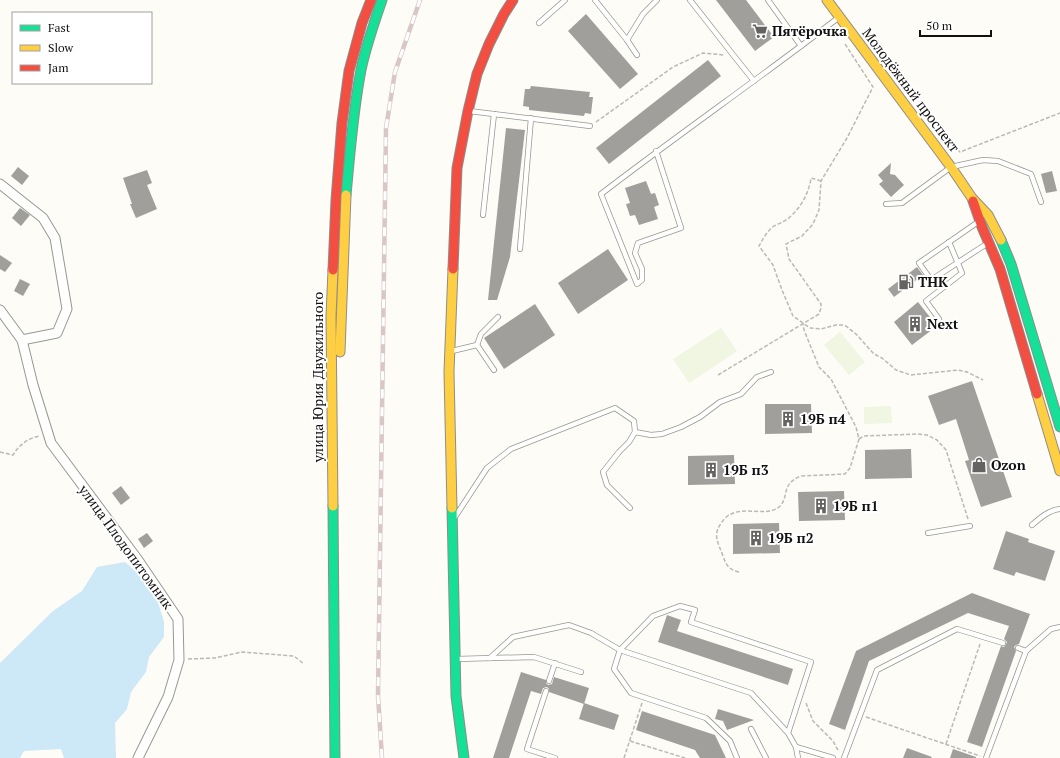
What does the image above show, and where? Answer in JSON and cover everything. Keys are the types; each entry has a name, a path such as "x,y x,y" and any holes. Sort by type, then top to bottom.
{"main road":[{"name":"улица Юрия Двужильного","path":"335,758 331,316 336,200 342,123 349,71 362,23 371,0"},
{"name":"улица Юрия Двужильного","path":"344,719 339,403 345,212 351,138 361,70 372,27 382,0"},
{"path":"464,758 456,696 449,372 457,168 477,74 489,44 513,0"},
{"name":"Молодёжный проспект","path":"827,0 951,167 972,198 988,215 1011,264 1060,426"},
{"name":"Молодёжный проспект","path":"972,198 979,221 1000,269 1060,472"}],"street":[{"path":"0,184 43,218 54,238 67,309 57,333 22,340"},
{"name":"улица Плодопитомник","path":"0,310 22,340 33,385 51,443 138,560 178,619 179,660 168,697 138,758"}],"lane":[{"path":"539,23 565,0"},
{"path":"595,0 637,55"},
{"path":"627,40 643,14 657,0"},
{"path":"690,0 754,81"},
{"path":"768,0 801,46"},
{"path":"656,152 681,228 638,243 635,253 642,269 642,280 637,284 601,194 656,152 840,17"},
{"path":"468,111 590,126"},
{"path":"483,215 494,114"},
{"path":"520,249 531,118"},
{"path":"886,204 902,203 951,167 982,160 998,161 1031,174 1041,202"},
{"path":"979,221 919,263 931,280 989,242"},
{"path":"939,319 926,301 962,273 949,242"},
{"path":"477,345 481,334 498,317"},
{"path":"450,351 477,345"},
{"path":"477,345 494,370"},
{"path":"635,432 651,435 662,434 681,427 700,417 720,402 741,394 757,377 771,372"},
{"path":"452,522 487,468 511,449 615,408 634,421 635,432 629,442 603,472 607,485 630,508"},
{"path":"1032,525 1040,518 1054,510 1060,510"},
{"path":"928,533 970,526"},
{"path":"737,758 730,742 706,718 631,693 614,669 620,650 653,616 680,606 695,610 691,622 812,662 788,733"},
{"path":"490,658 513,637 569,625 591,633 620,650 751,693 788,733 796,747 798,758"},
{"path":"986,758 1026,651 1051,629 1060,627"},
{"path":"844,758 877,670 957,629 1003,643"},
{"path":"1018,648 1026,651"},
{"path":"455,659 534,657 581,672"},
{"path":"549,681 555,663"},
{"path":"546,691 527,749 555,758"},
{"path":"751,729 766,758"},
{"path":"796,747 833,758"}],"path":[{"path":"718,375 819,314 821,304 789,259 786,244 802,236 813,224 819,210 821,181 847,138 873,87 844,44 854,37"},
{"path":"590,126 673,67 703,53 734,56"},
{"path":"925,112 960,152 1060,113"},
{"path":"821,181 811,178 809,188 800,206 791,216 768,232 759,246 773,265 793,316 810,328 821,329 836,325 846,326 856,334 874,354 904,374 910,375 958,370 967,372 983,380"},
{"path":"739,572 733,571 726,566 716,536 718,527 723,519 731,513 778,508 782,504 789,483 801,476 845,474 850,468 859,439 856,427 831,379 819,367 803,324"},
{"path":"859,439 864,436 917,434 927,435 936,440 946,450 970,526"},
{"path":"0,452 12,455 19,446 34,437 44,436"},
{"path":"946,744 982,637"},
{"path":"179,660 215,658 242,652 294,656 304,664"},
{"path":"801,692 813,721 833,741 839,752"},
{"path":"624,758 644,698"},
{"path":"860,715 986,758"},
{"path":"630,741 685,758"}],"green space":[{"path":"721,328 737,351 689,383 673,359"},
{"path":"840,332 865,362 849,375 824,345"},
{"path":"891,406 892,423 864,424 864,407"}],"water":[{"path":"125,562 144,579 157,599 164,622 164,637 149,657 146,672 131,692 127,709 115,723 116,758 64,758 61,749 24,751 20,758 0,758 0,663 53,611 82,591 97,567"}],"building":[{"path":"716,0 746,0 774,37 755,51"},
{"path":"586,14 638,74 620,89 568,31"},
{"path":"708,60 721,76 609,164 596,148"},
{"path":"531,86 590,92 589,97 593,97 591,114 585,113 584,116 529,110 529,107 523,106 525,89 530,89"},
{"path":"506,128 525,130 510,257 497,300 488,300"},
{"path":"891,163 890,174 895,175 904,185 891,197 879,184 883,181 878,175"},
{"path":"18,167 29,176 22,185 11,176"},
{"path":"147,170 152,183 147,185 157,209 136,218 130,204 132,204 123,178"},
{"path":"1052,171 1057,191 1046,193 1041,174"},
{"path":"646,181 651,194 655,193 659,205 654,207 658,219 639,225 635,215 630,216 626,204 630,203 625,188"},
{"path":"20,208 30,215 21,226 12,218"},
{"path":"608,249 628,280 578,314 558,283"},
{"path":"0,255 12,263 5,272 0,269"},
{"name":"ТНК","path":"917,267 923,275 894,297 888,289"},
{"path":"20,279 30,284 23,296 14,291"},
{"name":"Next","path":"918,302 937,326 912,345 894,322"},
{"path":"535,304 555,335 504,369 484,338"},
{"path":"972,381 1012,497 981,507 965,461 969,460 956,419 939,425 928,396"},
{"name":"19Б п4","path":"765,404 811,404 812,433 765,434"},
{"path":"911,449 912,478 865,479 865,450"},
{"name":"19Б п3","path":"734,455 735,484 688,485 688,456"},
{"path":"121,486 130,498 121,505 112,493"},
{"name":"19Б п1","path":"844,491 845,520 799,521 798,492"},
{"name":"19Б п2","path":"779,523 780,553 733,554 733,524"},
{"path":"1006,531 1029,539 1028,542 1055,551 1045,581 1016,572 1014,576 993,569"},
{"path":"147,533 153,541 144,548 138,539"},
{"path":"972,593 1030,614 1019,644 1014,647 1016,651 982,747 967,742 1001,646 1004,647 1007,642 1004,639 1009,626 968,613 869,661 845,730 829,724 856,651"},
{"path":"667,615 681,620 677,631 793,669 788,685 658,642"},
{"path":"521,672 546,680 548,685 552,684 554,677 589,688 584,704 549,692 547,687 543,688 541,694 531,691 509,758 493,758"},
{"path":"584,703 619,715 614,730 579,719"},
{"path":"718,709 754,720 727,730 723,721 715,719"},
{"path":"642,711 715,735 726,758 700,758 695,750 636,730"},
{"path":"907,748 932,757 903,758"},
{"path":"953,749 976,757 976,758 950,758"}],"railway":[{"path":"382,758 378,696 386,128 395,72 420,0"}],"traffic: fast":[{"path":"346,195 358,85 368,43 382,0"},
{"path":"1001,240 1011,264 1060,427"},
{"path":"333,506 335,758"},
{"path":"452,508 456,696 464,758"}],"traffic: slow":[{"path":"827,0 951,167 972,198 988,215 1001,240"},
{"path":"340,352 346,195"},
{"path":"452,508 449,372 453,269"},
{"path":"333,270 331,316 333,506"},
{"path":"1037,394 1060,471"}],"traffic: jam":[{"path":"333,270 336,200 342,123 349,71 362,23 371,0"},
{"path":"453,269 457,168 468,111 477,74 489,44 513,0"},
{"path":"973,201 982,227 1000,269 1037,394"}],"place":[{"name":"Пятёрочка","path":"760,31"},
{"name":"ТНК","path":"906,282"},
{"name":"Next","path":"915,324"},
{"name":"19Б п4","path":"788,419"},
{"name":"Ozon","path":"979,465"},
{"name":"19Б п3","path":"711,470"},
{"name":"19Б п1","path":"821,506"},
{"name":"19Б п2","path":"756,538"}]}
